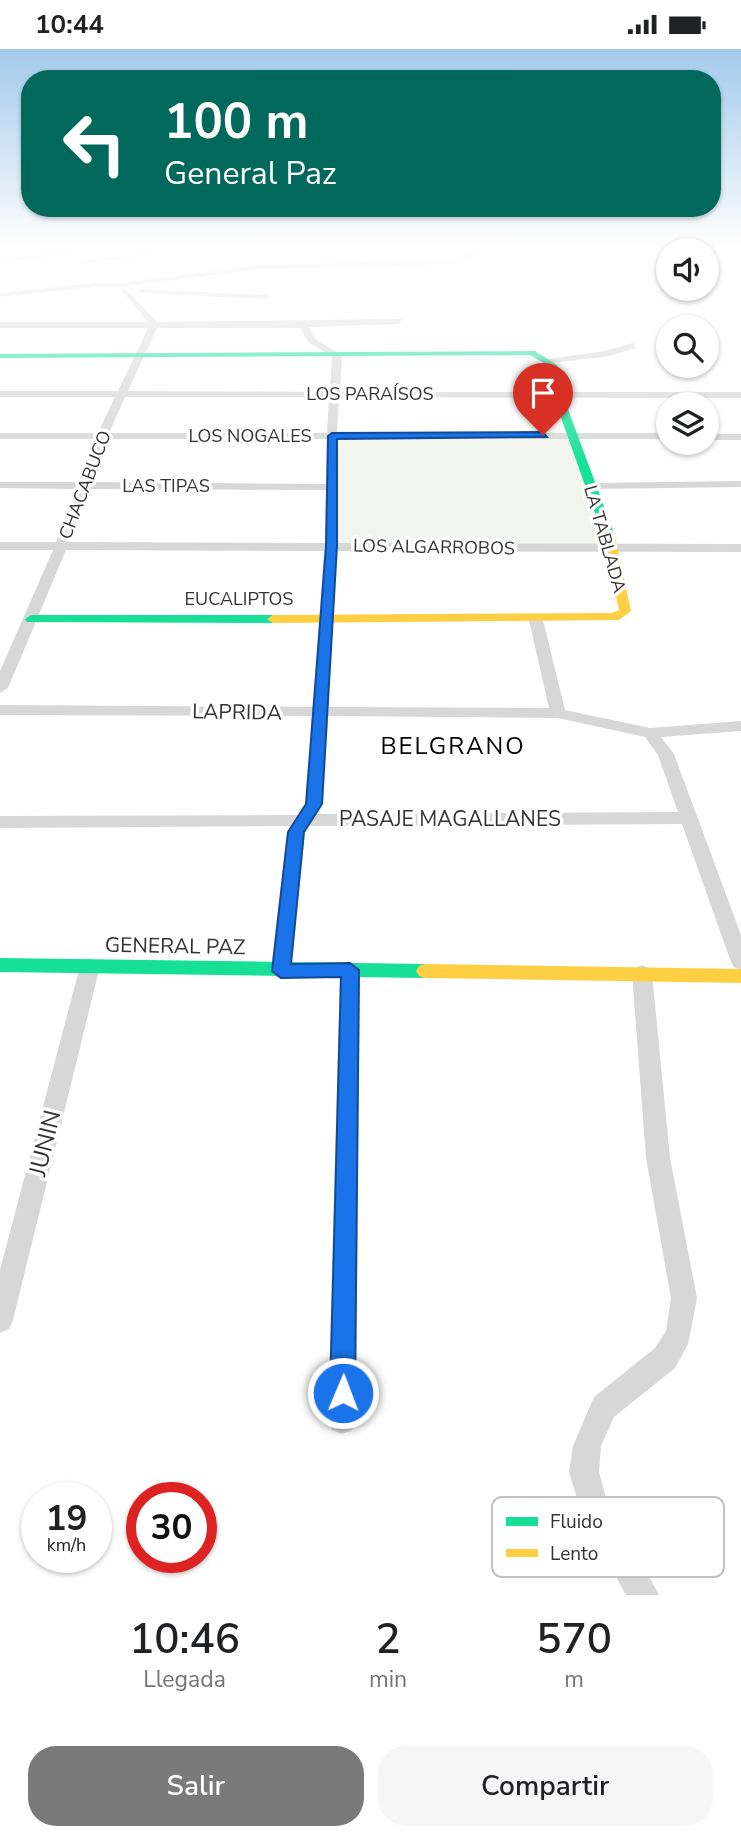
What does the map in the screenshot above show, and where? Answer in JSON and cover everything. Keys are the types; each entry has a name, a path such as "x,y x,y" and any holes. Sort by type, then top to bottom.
{"street":[{"path":"151,320 154,324"},
{"path":"0,324 304,325 399,321"},
{"name":"CHACABUCO","path":"0,688 61,546 102,436 154,324"},
{"path":"304,325 307,337 313,344 337,355"},
{"path":"0,356 337,355 520,351 548,360 605,354 633,346"},
{"path":"281,971 296,832 314,804 324,619 331,546 332,436 337,355"},
{"name":"LA TABLADA","path":"548,360 553,365 556,395 591,486 611,549 625,611 615,617"},
{"name":"LOS PARAÍSOS","path":"0,394 741,395"},
{"name":"LOS NOGALES","path":"0,436 656,436"},
{"path":"719,437 741,437"},
{"path":"591,486 741,484"},
{"name":"LAS TIPAS","path":"0,485 332,487"},
{"name":"LOS ALGARROBOS","path":"0,546 741,548"},
{"name":"EUCALIPTOS","path":"31,619 536,620 615,617"},
{"path":"536,620 558,713"},
{"name":"LAPRIDA","path":"0,710 558,713 650,733 741,726"},
{"path":"650,733 666,754 741,962"},
{"name":"PASAJE MAGALLANES","path":"0,822 691,818"},
{"name":"GENERAL PAZ","path":"0,965 281,971 741,975"},
{"name":"JUNIN","path":"0,1319 90,966"},
{"path":"342,1420 350,970"},
{"path":"591,1497 584,1472 587,1446 604,1407 665,1357 679,1335 684,1298 658,1158 642,973"},
{"path":"633,1577 643,1595"}],"shaded area":[{"path":"570,435 611,549 331,546 332,436"}],"traffic: fast":[{"path":"0,356 532,353 553,365 564,412 609,536"},
{"path":"31,619 273,619"},
{"path":"0,965 425,971"}],"traffic: slow":[{"path":"273,619 615,617 625,611 609,536"},
{"path":"425,971 741,976"}],"district":[{"name":"BELGRANO","path":"453,746"}],"route":[{"path":"343,1393 350,970 281,971 296,832 314,804 324,619 331,546 332,436 543,435"}]}
